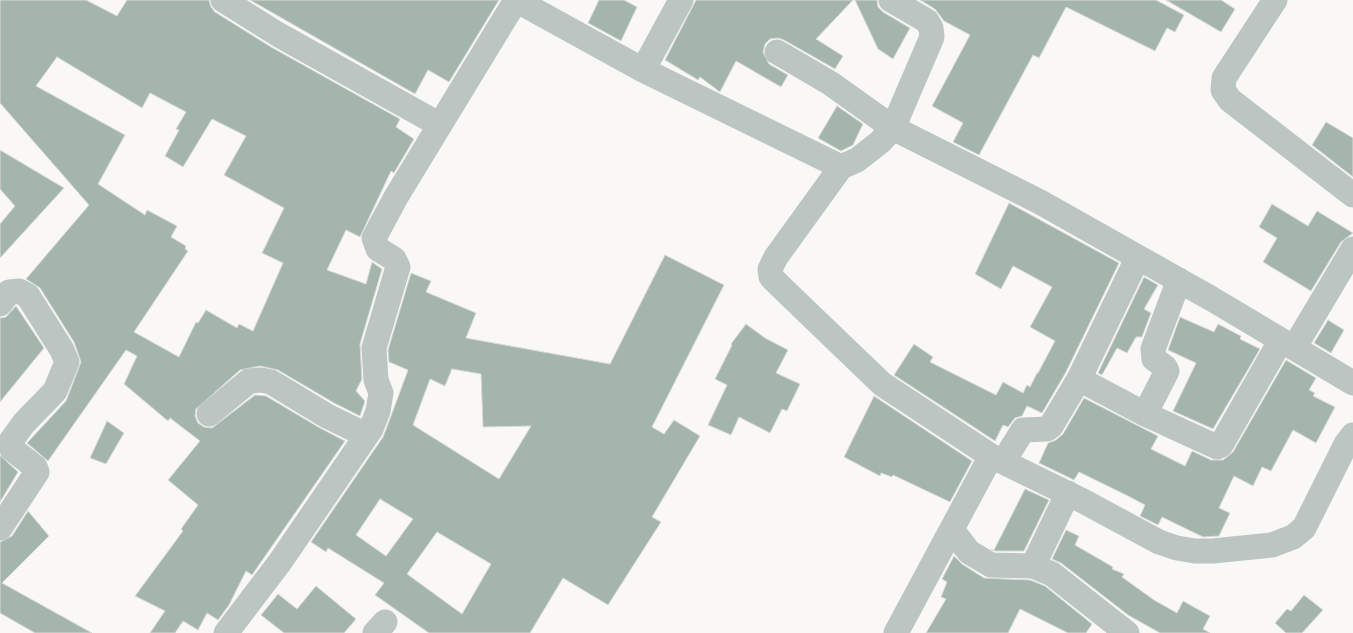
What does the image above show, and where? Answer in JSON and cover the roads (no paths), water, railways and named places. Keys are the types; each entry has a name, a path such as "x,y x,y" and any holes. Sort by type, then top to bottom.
{"street":[{"path":"223,0 279,35 440,125"},
{"path":"226,633 280,562 366,436 378,411 381,393 376,380 374,348 398,267 394,259 378,249 374,238 396,197 516,0 643,70 841,167"},
{"path":"643,70 682,0"},
{"path":"891,0 927,21 931,28 932,37 894,128 880,142 856,160 841,167 776,257 770,269 771,277 882,384 997,459 1068,493 1159,542 1177,548 1213,551 1272,545 1294,537 1304,528 1346,444 1353,436"},
{"path":"1275,0 1224,78 1223,90 1230,100 1353,195"},
{"path":"777,52 830,83 894,128 1040,202 1179,280 1353,383"},
{"path":"1079,379 1145,414 1213,446 1221,445 1287,344 1353,250"},
{"path":"896,633 953,531 997,459 1023,430 1047,429 1051,426 1079,379 1138,257"},
{"path":"1145,414 1167,372 1152,356 1179,280"},
{"path":"0,304 9,292 19,291 28,296 62,350 67,362 55,391 11,441 12,449 35,467 37,472 0,528"},
{"path":"209,414 249,381 261,380 271,382 327,416 366,436"},
{"path":"1032,566 1068,493"},
{"path":"953,531 969,552 991,565 1032,566 1052,574 1127,633"}]}
